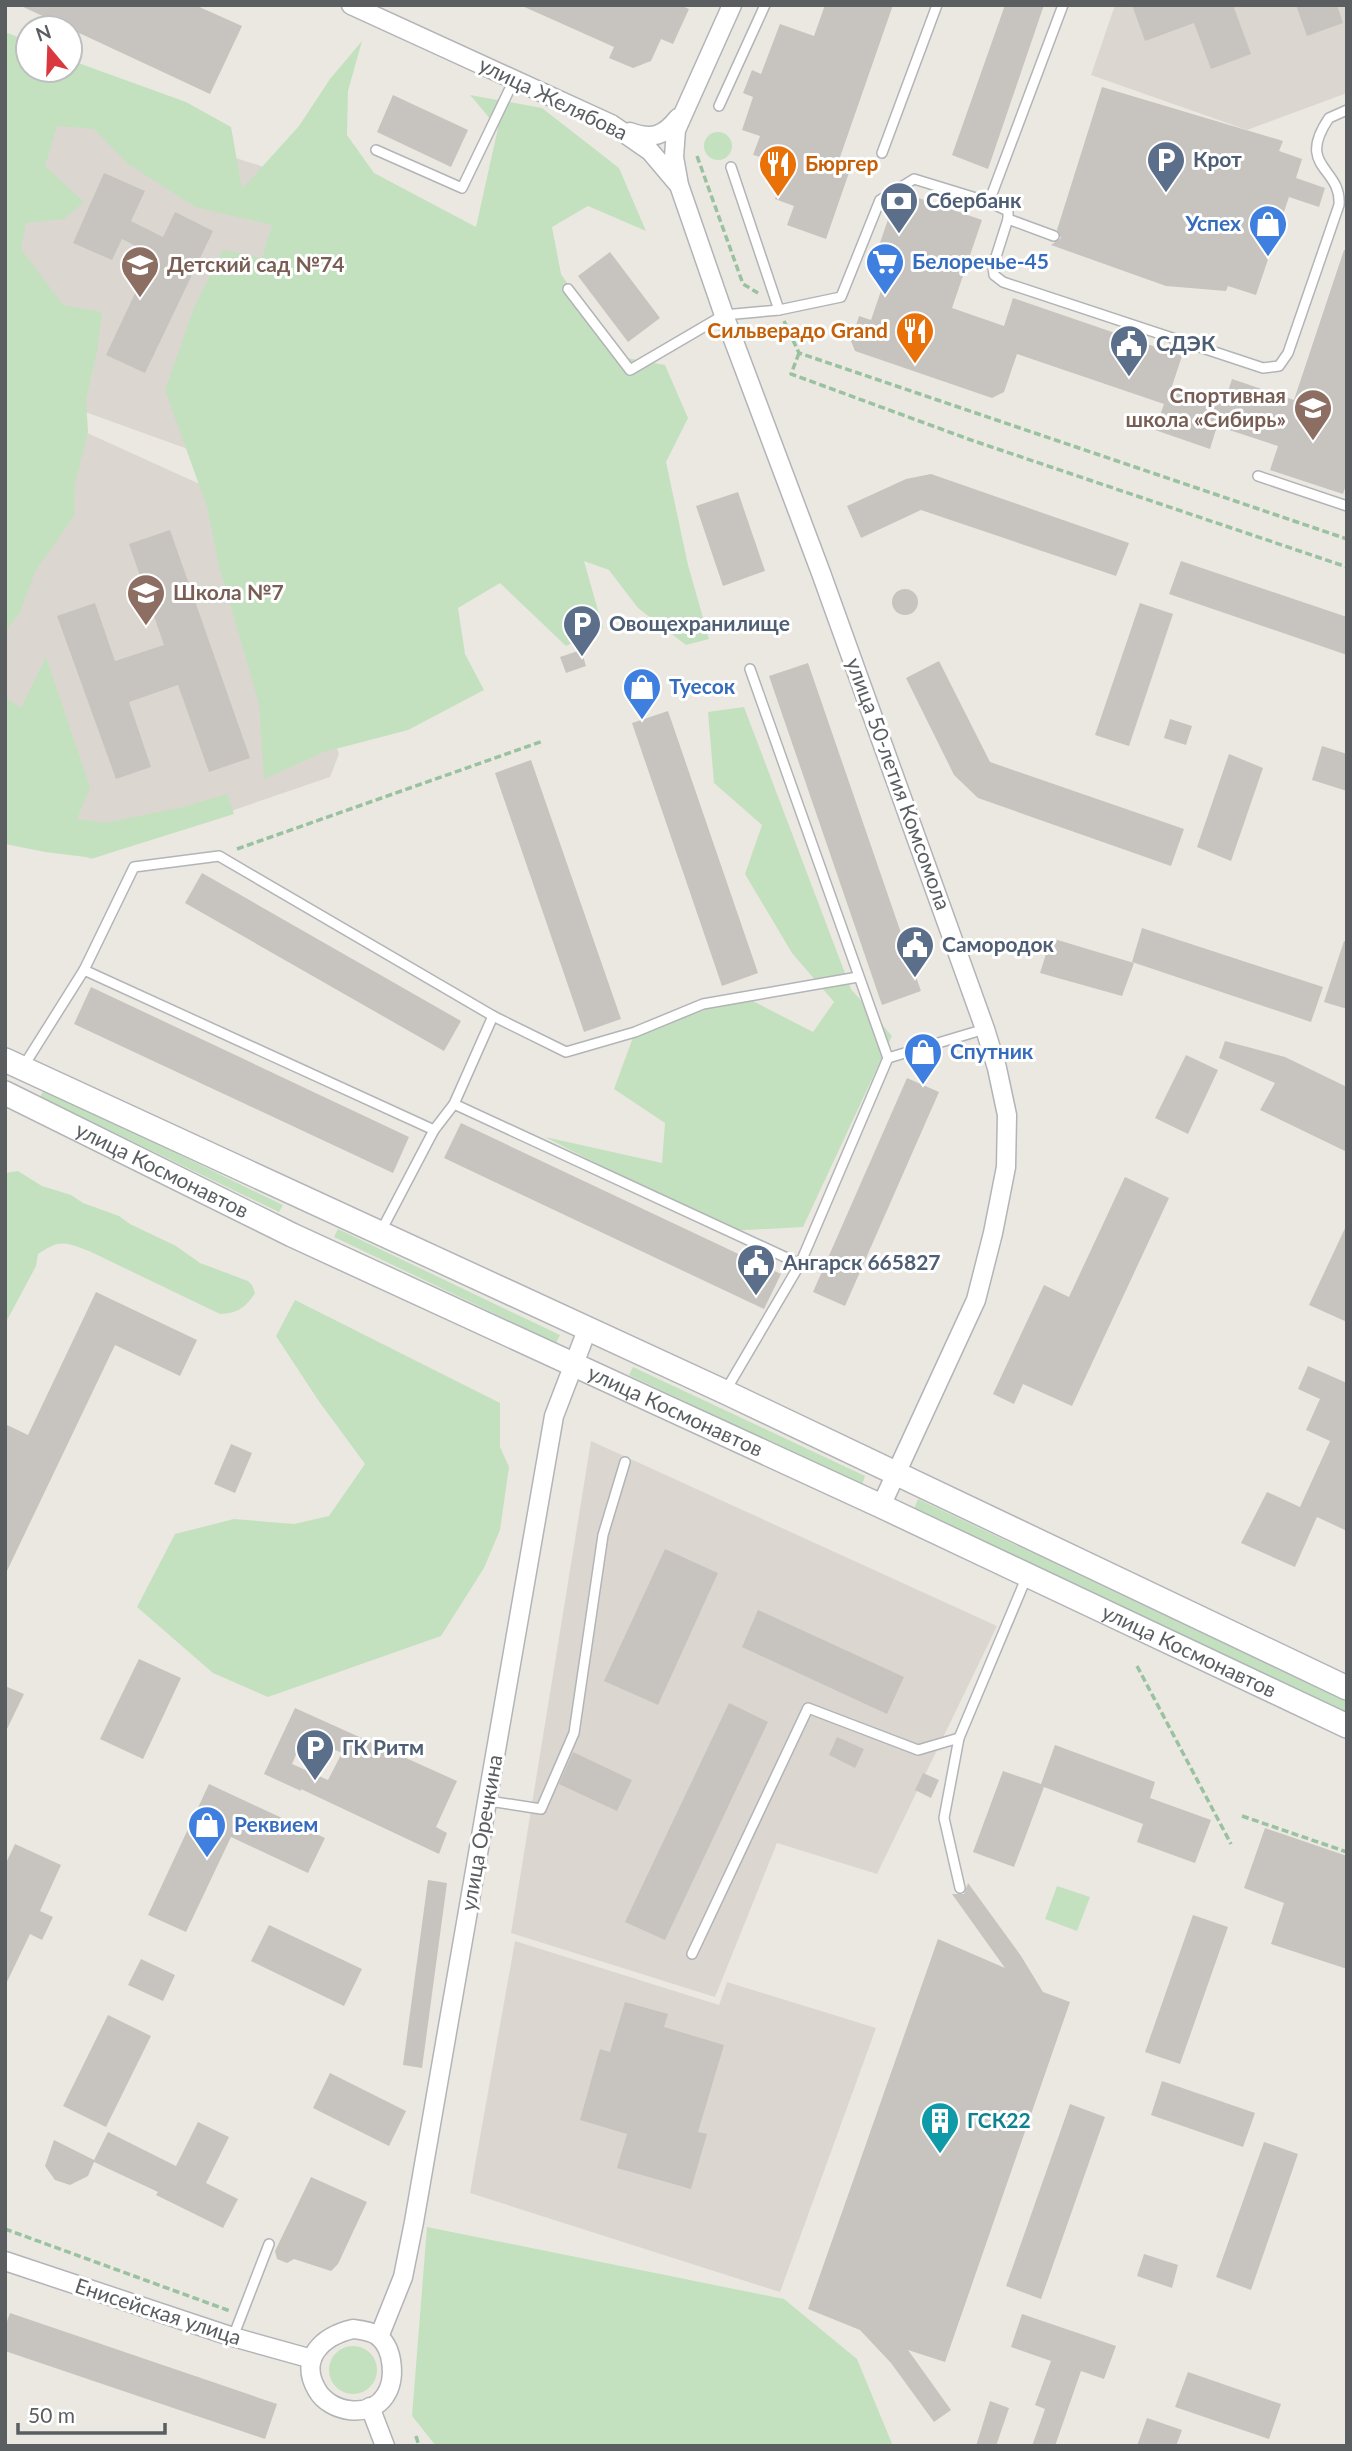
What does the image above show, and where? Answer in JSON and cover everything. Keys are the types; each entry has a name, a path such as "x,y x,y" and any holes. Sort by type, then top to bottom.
{"street":[{"name":"улица Желябова","path":"351,5 611,124 650,151 679,186"},
{"path":"679,186 674,138 682,113 732,5"},
{"path":"611,124 640,136 656,137 668,130 682,113"},
{"name":"улица 50-летия Комсомола","path":"679,186 985,1029 1007,1115 1006,1167 976,1300 881,1506"},
{"path":"5,1091 14,1064"},
{"name":"улица Космонавтов","path":"14,1064 725,1392 1347,1688"},
{"name":"улица Космонавтов","path":"5,1091 292,1235 881,1506 1347,1726"},
{"name":"улица Оречкина","path":"379,2337 403,2277 414,2222 554,1416 587,1330"},
{"name":"Енисейская улица","path":"5,2261 233,2337 312,2359"},
{"path":"353,2329 367,2331 379,2337 392,2362 392,2375 384,2398 370,2407 351,2411 328,2403 313,2383 312,2359 324,2340 338,2332 353,2329"},
{"path":"370,2407 385,2446"}],"lane":[{"path":"719,106 765,5"},
{"path":"882,153 937,5"},
{"path":"989,202 1063,5"},
{"path":"376,150 462,188 515,78"},
{"path":"568,289 630,370 724,315 779,310 841,297 880,200 914,179 989,202 1008,211 1008,219 993,266 994,275 1003,282 1263,368 1279,366 1288,353 1339,205 1340,195 1315,153 1316,143 1329,118 1347,110"},
{"path":"730,167 779,310"},
{"path":"1008,219 1055,236"},
{"path":"1258,476 1347,506"},
{"path":"725,1392 800,1264 888,1058 750,669"},
{"path":"14,1064 84,970 134,867 219,856 493,1016 566,1052 635,1032 703,1004 858,977"},
{"path":"84,970 434,1130"},
{"path":"379,1234 434,1130 454,1104 493,1016"},
{"path":"888,1058 985,1029"},
{"path":"454,1104 800,1264"},
{"path":"489,1801 541,1809 574,1733 603,1535 625,1462"},
{"path":"960,1888 944,1818 959,1738 1028,1575"},
{"path":"692,1954 808,1708 918,1750 959,1738"},
{"path":"233,2337 270,2244"}],"path":[{"path":"697,156 743,284 769,300 779,310 799,353 1347,539"},
{"path":"799,353 791,373 971,440 1347,568"},
{"path":"219,856 542,741"},
{"path":"1137,1666 1231,1844"},
{"path":"1242,1816 1347,1852"},
{"path":"5,2229 242,2315"},
{"path":"416,2436 419,2446"}],"shaded area":[{"path":"1115,5 1347,5 1347,93 1247,130 1091,75"},
{"name":"Детский сад №74","path":"5,85 302,179 196,452 5,383"},
{"name":"Школа №7","path":"5,403 21,403 235,500 339,754 330,777 91,859 5,820"},
{"path":"591,1441 997,1626 877,1874 777,1843 715,1997 511,1933"},
{"path":"515,1941 719,2005 727,1982 876,2028 780,2292 470,2193"}],"green space":[{"path":"5,32 14,36 14,84 84,84 84,65 186,102 231,127 242,189 299,126 330,79 362,41 348,91 347,135 374,173 476,227 498,128 470,95 542,108 619,168 646,231 588,206 552,227 561,274 616,356 665,365 688,418 666,462 688,565 709,639 686,645 638,608 609,570 584,561 603,628 566,646 500,583 458,608 465,654 484,690 408,730 324,752 264,779 259,704 219,566 207,507 165,390 195,305 223,250 262,258 272,225 195,207 127,163 94,129 57,126 45,166 84,202 64,219 26,223 21,249 63,305 102,312 97,352 86,399 88,432 75,484 74,516 36,570 19,614 5,632"},
{"path":"718,132 728,136 732,146 728,156 718,160 708,156 704,146 708,136"},
{"path":"46,657 90,787 77,819 105,823 183,807 227,794 234,814 94,858 5,844 5,697 21,708"},
{"path":"744,707 851,989 892,1036 803,1227 728,1231 545,1137 662,1163 665,1123 614,1089 635,1032 745,997 813,1032 834,1002 792,953 745,874 762,825 714,783 708,712"},
{"path":"44,1089 283,1205 279,1212 40,1097"},
{"path":"18,1171 42,1186 71,1195 83,1203 119,1216 176,1246 200,1263 248,1281 255,1293 241,1309 220,1314 89,1251 68,1244 57,1244 38,1254 36,1266 5,1324 5,1173"},
{"path":"338,1229 560,1335 556,1343 334,1237"},
{"path":"295,1300 500,1403 500,1447 509,1467 500,1530 484,1568 441,1636 268,1697 213,1673 137,1607 175,1534 234,1519 294,1524 329,1516 365,1464 276,1336"},
{"path":"633,1367 865,1476 862,1485 629,1375"},
{"path":"918,1499 1347,1702 1347,1714 914,1509"},
{"path":"1057,1886 1090,1897 1077,1931 1045,1919"},
{"path":"427,2227 784,2299 857,2359 893,2446 436,2446 412,2416"},
{"path":"353,2346 370,2353 377,2370 370,2387 353,2394 336,2387 329,2370 336,2353"}],"building":[{"path":"19,5 195,5 242,26 210,94 84,35 84,14 38,14"},
{"path":"520,5 680,5 689,9 673,44 661,39 651,61 633,68 609,58 614,47"},
{"path":"825,5 893,5 839,160 852,164 826,239 787,225 794,206 775,199 781,183 764,177 771,160 753,155 760,136 742,130 753,97 743,93 752,70 761,74 780,24 814,36"},
{"path":"1005,5 1044,5 988,169 952,155"},
{"path":"1132,5 1233,5 1251,54 1211,69 1194,23 1145,41"},
{"path":"1296,5 1337,5 1343,23 1307,36"},
{"name":"Крот","path":"1102,87 1283,141 1279,151 1302,159 1296,178 1325,188 1319,207 1289,197 1256,295 1228,286 1226,291 1166,286 1051,245 1061,238 1057,230"},
{"path":"393,95 468,130 451,167 377,132"},
{"path":"104,173 145,191 131,221 163,237 175,212 213,231 145,373 106,355 153,255 122,239 112,260 73,243"},
{"path":"907,194 982,220 952,308 1004,326 1013,298 1182,356 1172,386 1224,404 1232,379 1294,400 1344,250 1347,250 1347,482 1343,494 1270,470 1278,446 1217,426 1210,449 1155,430 1164,404 1017,354 1004,392 992,398 855,351 851,341 859,316 871,320 883,285 875,282 870,272 895,199"},
{"path":"610,252 660,318 628,342 578,276"},
{"path":"931,474 1129,543 1116,576 921,510 861,538 847,506 906,479"},
{"path":"738,492 765,571 723,586 696,506"},
{"path":"170,530 250,758 209,772 178,685 129,702 151,767 116,779 57,616 95,603 115,661 164,645 129,544"},
{"path":"1181,561 1347,617 1347,655 1169,594"},
{"path":"905,589 914,593 918,602 914,611 905,615 896,611 892,602 896,593"},
{"path":"1140,603 1173,614 1129,746 1095,735"},
{"path":"581,650 586,666 566,673 560,657"},
{"path":"939,661 990,762 1184,829 1171,866 978,798 954,775 906,678"},
{"path":"808,663 921,991 882,1005 769,676"},
{"path":"668,711 758,973 722,986 632,723"},
{"path":"1170,719 1192,726 1186,745 1164,738"},
{"path":"1322,746 1347,754 1347,791 1312,780"},
{"path":"1229,754 1263,768 1231,861 1197,847"},
{"path":"531,760 621,1019 584,1032 495,773"},
{"path":"202,873 461,1021 444,1051 185,903"},
{"path":"1142,928 1323,987 1311,1022 1132,962"},
{"path":"1051,938 1134,963 1122,996 1040,973"},
{"path":"1344,941 1347,942 1347,1009 1324,1002"},
{"path":"91,987 409,1137 393,1173 74,1024"},
{"path":"1225,1041 1285,1057 1347,1087 1347,1152 1260,1110 1275,1083 1219,1058"},
{"path":"1186,1055 1218,1070 1188,1134 1155,1118"},
{"path":"907,1078 939,1092 845,1306 813,1292"},
{"path":"461,1123 781,1274 764,1309 444,1158"},
{"path":"1125,1177 1169,1198 1072,1406 1023,1384 1014,1404 993,1394 1044,1285 1069,1297"},
{"path":"1347,1224 1347,1322 1309,1305"},
{"path":"96,1292 197,1340 180,1376 115,1345 5,1575 5,1424 28,1435"},
{"path":"1308,1366 1347,1383 1347,1531 1317,1517 1295,1567 1241,1543 1267,1492 1300,1507 1330,1441 1306,1430 1320,1399 1298,1389"},
{"path":"231,1444 252,1453 235,1493 214,1484"},
{"path":"665,1549 718,1573 658,1705 604,1681"},
{"path":"758,1610 904,1677 887,1714 742,1647"},
{"path":"139,1659 181,1678 143,1759 100,1739"},
{"path":"5,1686 24,1694 5,1733"},
{"path":"729,1703 768,1722 665,1940 625,1922"},
{"path":"295,1708 457,1781 436,1827 447,1833 439,1854 264,1774","holes":["304,1736 342,1753 328,1780 292,1764"]},
{"path":"837,1737 864,1749 855,1768 829,1755"},
{"path":"1055,1745 1155,1782 1150,1798 1211,1820 1195,1863 1137,1842 1143,1824 1044,1787 1014,1867 973,1852 1003,1771 1041,1784"},
{"path":"573,1752 632,1780 617,1811 559,1784"},
{"path":"923,1773 939,1780 931,1798 915,1790"},
{"path":"209,1784 325,1838 308,1873 231,1837 186,1932 148,1915"},
{"path":"1265,1828 1347,1856 1347,1969 1271,1944 1284,1903 1244,1888"},
{"path":"15,1844 61,1865 40,1911 53,1917 42,1940 30,1934 5,1986 5,1865"},
{"path":"428,1880 447,1883 422,2068 403,2065"},
{"name":"ГСК22","path":"968,1883 1021,1956 1043,1992 1070,2002 945,2362 908,2350 951,2410 934,2422 891,2363 860,2330 808,2309 938,1939 1005,1968 952,1894 964,1894"},
{"path":"1193,1915 1228,1927 1180,2064 1145,2052"},
{"path":"269,1925 362,1969 344,2006 251,1961"},
{"path":"141,1959 175,1975 163,2001 128,1985"},
{"path":"625,2002 668,2014 664,2027 724,2045 698,2132 707,2134 691,2189 617,2168 627,2134 580,2120 600,2049 610,2052"},
{"path":"108,2015 151,2036 106,2127 63,2106"},
{"path":"330,2073 406,2111 389,2146 313,2108"},
{"path":"1162,2081 1255,2113 1243,2147 1151,2115"},
{"path":"1070,2104 1105,2117 1041,2299 1006,2286"},
{"path":"198,2122 229,2137 206,2183 238,2199 223,2228 156,2195 158,2192 94,2162 88,2176 70,2185 55,2180 45,2166 54,2140 94,2160 108,2132 176,2166"},
{"path":"1264,2142 1298,2154 1251,2290 1216,2277"},
{"path":"311,2177 367,2202 338,2264 331,2271 294,2259 287,2263 277,2259 275,2251"},
{"path":"1144,2254 1178,2265 1172,2288 1137,2276"},
{"path":"10,2313 277,2404 265,2439 5,2351 5,2327"},
{"path":"1022,2314 1116,2346 1104,2379 1081,2371 1055,2446 1032,2446 1045,2409 1035,2405 1051,2361 1011,2347"},
{"path":"1188,2372 1281,2404 1269,2439 1175,2407"},
{"path":"990,2401 1009,2408 996,2446 976,2446"},
{"path":"1147,2418 1182,2430 1176,2446 1137,2446"}],"place":[{"name":"Крот","path":"1166,194"},
{"name":"Бюргер","path":"778,198"},
{"name":"Сбербанк","path":"899,235"},
{"name":"Успех","path":"1268,258"},
{"name":"Белоречье-45","path":"885,296"},
{"name":"Детский сад №74","path":"140,299"},
{"name":"Сильверадо Grand","path":"915,365"},
{"name":"СДЭК","path":"1129,378"},
{"name":"Спортивная школа «Сибирь»","path":"1313,442"},
{"name":"Школа №7","path":"146,627"},
{"name":"Овощехранилище","path":"582,658"},
{"name":"Туесок","path":"642,721"},
{"name":"Самородок","path":"915,979"},
{"name":"Спутник","path":"923,1086"},
{"name":"Ангарск 665827","path":"756,1297"},
{"name":"ГК Ритм","path":"315,1782"},
{"name":"Реквием","path":"207,1859"},
{"name":"ГСК22","path":"940,2155"}]}
